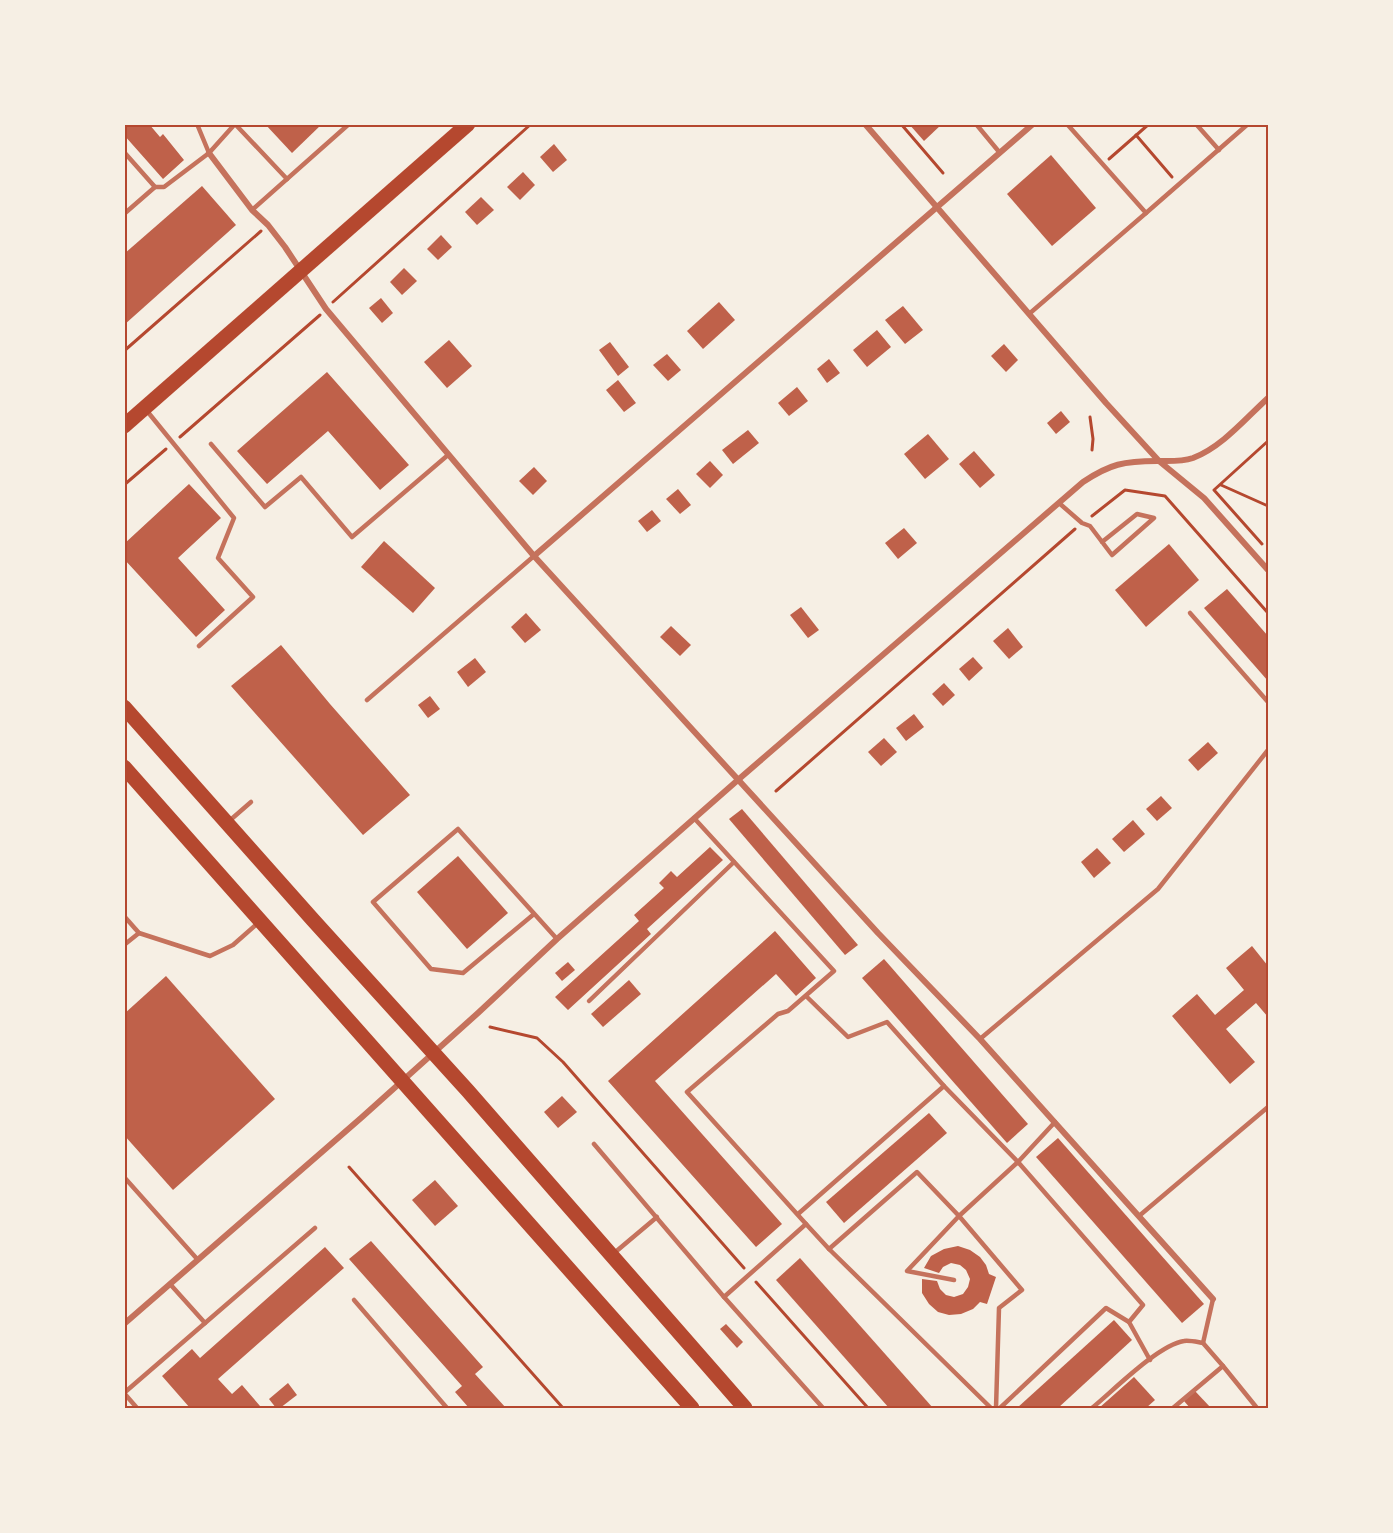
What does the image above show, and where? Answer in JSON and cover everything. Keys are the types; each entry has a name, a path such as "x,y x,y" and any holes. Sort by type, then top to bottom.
{"main road":[{"path":"124,426 468,124"},
{"path":"124,706 468,1091 745,1408"},
{"path":"124,767 692,1408"}],"street":[{"path":"865,124 1159,461 1204,498 1269,570"},
{"path":"534,556 1033,124"},
{"path":"209,153 252,210 268,225 285,247 326,309 534,556 878,933 980,1039 1213,1299"},
{"path":"124,1324 403,1081 557,939 694,818 1083,482 1106,467 1135,461 1183,461 1203,453 1269,398"}],"lane":[{"path":"197,124 209,153"},
{"path":"124,214 155,187 164,187 209,153 235,124 286,179"},
{"path":"252,210 349,124"},
{"path":"976,124 1000,153"},
{"path":"1196,124 1219,150"},
{"path":"1029,314 1248,124"},
{"path":"1070,126 1146,213"},
{"path":"124,152 155,187"},
{"path":"145,408 234,518 218,558 253,597 199,646"},
{"path":"211,444 265,507 301,477 352,537 448,455"},
{"path":"1059,502 1082,523 1090,526 1102,542 1112,555 1154,518 1137,514 1102,542"},
{"path":"367,700 534,556"},
{"path":"1190,613 1269,702"},
{"path":"980,1039 1158,889 1269,750"},
{"path":"227,823 251,802"},
{"path":"694,818 834,972 788,1011 778,1014 687,1092 829,1249 992,1408"},
{"path":"534,914 463,974 431,969 373,902 458,829 557,939"},
{"path":"589,1001 734,862"},
{"path":"124,916 139,933 210,956 233,945 261,921"},
{"path":"124,945 139,933"},
{"path":"806,996 848,1037 888,1022 944,1086 1018,1162 1143,1305 1129,1322"},
{"path":"798,1215 944,1086"},
{"path":"1139,1216 1269,1107"},
{"path":"954,1280 907,1271 959,1216 1018,1162 1055,1122"},
{"path":"594,1144 724,1297 823,1408"},
{"path":"829,1249 917,1172 959,1216 1022,1290 999,1308 998,1408"},
{"path":"124,1177 198,1260"},
{"path":"610,1256 657,1217"},
{"path":"724,1297 806,1224"},
{"path":"137,1408 124,1393 315,1228"},
{"path":"170,1284 205,1323"},
{"path":"1203,1343 1213,1299"},
{"path":"354,1300 447,1408"},
{"path":"998,1408 1106,1308 1129,1322 1150,1360"},
{"path":"1092,1408 1150,1360 1169,1347 1184,1341 1203,1343 1257,1408"},
{"path":"1173,1408 1223,1366"}],"path":[{"path":"901,124 943,173"},
{"path":"1103,164 1149,124"},
{"path":"1136,135 1179,185"},
{"path":"124,351 268,225"},
{"path":"1090,417 1092,450"},
{"path":"1269,441 1214,490 1269,552"},
{"path":"1220,485 1269,506"},
{"path":"776,791 1082,523 1125,490 1165,496 1269,613"},
{"path":"490,1027 537,1038 563,1062 868,1408"},
{"path":"349,1167 563,1408"}],"building":[{"path":"124,124 149,124 160,137 163,134 184,160 163,179 124,135"},
{"path":"265,124 322,124 292,153"},
{"path":"909,124 942,124 924,141"},
{"path":"554,144 567,160 553,172 540,157"},
{"path":"1051,155 1096,208 1052,246 1007,194"},
{"path":"523,172 535,185 520,200 507,187"},
{"path":"202,186 236,225 124,325 124,254"},
{"path":"481,197 494,210 477,225 465,212"},
{"path":"441,235 452,247 438,260 427,249"},
{"path":"404,268 417,281 402,295 390,282"},
{"path":"381,298 393,313 382,323 369,308"},
{"path":"719,302 735,320 703,349 687,331"},
{"path":"903,306 923,330 905,344 885,320"},
{"path":"877,330 891,347 867,367 853,350"},
{"path":"449,340 472,366 447,388 424,362"},
{"path":"610,342 629,367 618,376 599,350"},
{"path":"1004,344 1018,360 1006,372 991,356"},
{"path":"667,354 681,370 668,381 653,365"},
{"path":"829,359 840,373 827,383 817,369"},
{"path":"327,372 409,465 380,490 328,431 267,484 237,451"},
{"path":"618,380 636,403 624,412 606,390"},
{"path":"797,387 808,401 789,416 778,403"},
{"path":"1061,411 1070,422 1056,434 1047,423"},
{"path":"748,430 759,443 733,464 722,450"},
{"path":"928,434 949,459 925,479 904,454"},
{"path":"974,451 995,475 980,488 959,464"},
{"path":"710,461 723,475 710,488 696,474"},
{"path":"534,467 547,481 533,495 519,481"},
{"path":"189,484 221,518 178,558 225,610 196,637 124,559 124,544"},
{"path":"678,489 691,505 680,514 666,499"},
{"path":"652,510 661,521 647,532 638,521"},
{"path":"904,528 917,543 898,559 885,543"},
{"path":"384,541 435,588 413,613 361,567"},
{"path":"1169,544 1199,580 1146,627 1115,590"},
{"path":"1227,589 1268,636 1268,681 1204,608"},
{"path":"801,607 819,630 808,638 790,615"},
{"path":"526,613 541,630 525,643 511,627"},
{"path":"671,626 691,645 680,656 660,637"},
{"path":"1008,628 1023,647 1009,659 993,641"},
{"path":"281,645 410,795 363,835 231,686"},
{"path":"973,657 983,668 969,681 959,669"},
{"path":"475,658 486,672 468,687 457,672"},
{"path":"944,683 955,695 943,706 932,694"},
{"path":"430,696 440,709 428,718 418,705"},
{"path":"914,714 924,727 906,741 896,728"},
{"path":"884,738 897,752 881,766 868,752"},
{"path":"1208,742 1218,753 1198,771 1188,760"},
{"path":"1161,796 1172,808 1157,821 1146,809"},
{"path":"742,809 858,945 845,955 729,819"},
{"path":"1133,820 1145,834 1124,852 1112,839"},
{"path":"710,847 723,860 647,929 651,934 568,1010 555,997 639,921 634,915 664,888 659,883 671,871 677,877"},
{"path":"1097,848 1111,863 1094,878 1081,862"},
{"path":"458,856 508,913 467,949 417,892"},
{"path":"775,931 816,978 796,996 776,974 655,1081 782,1224 756,1247 608,1081"},
{"path":"1252,946 1268,966 1268,1017 1256,1003 1226,1029 1255,1062 1230,1084 1172,1016 1197,994 1215,1015 1244,990 1226,968"},
{"path":"884,959 1028,1124 1007,1143 862,978"},
{"path":"568,962 575,970 562,981 555,973"},
{"path":"166,976 275,1099 173,1190 124,1135 124,1014"},
{"path":"629,980 641,994 603,1027 591,1014"},
{"path":"562,1096 577,1112 558,1128 544,1112"},
{"path":"929,1113 947,1133 844,1223 826,1202"},
{"path":"1058,1138 1204,1304 1182,1323 1036,1157"},
{"path":"435,1180 458,1206 435,1226 412,1200"},
{"path":"371,1241 483,1367 475,1374 506,1408 469,1408 455,1392 462,1386 349,1259"},
{"path":"958,1246 980,1257 989,1274 996,1277 987,1304 980,1302 973,1309 961,1314 949,1315 938,1312 929,1304 922,1293 922,1279 937,1281 940,1289 946,1295 954,1297 963,1294 970,1279 966,1270 960,1265 951,1263 943,1267 939,1273 924,1268 931,1256 944,1249"},
{"path":"325,1247 344,1268 218,1379 232,1394 242,1385 260,1406 257,1408 190,1408 162,1376 192,1349 200,1358"},
{"path":"800,1258 933,1408 889,1408 776,1280"},
{"path":"1114,1320 1132,1340 1058,1408 1017,1408"},
{"path":"726,1324 743,1342 737,1348 720,1329"},
{"path":"1134,1377 1155,1400 1146,1408 1099,1408"},
{"path":"288,1383 297,1395 280,1408 276,1408 269,1399"},
{"path":"1195,1391 1211,1408 1190,1408 1184,1401"}]}
